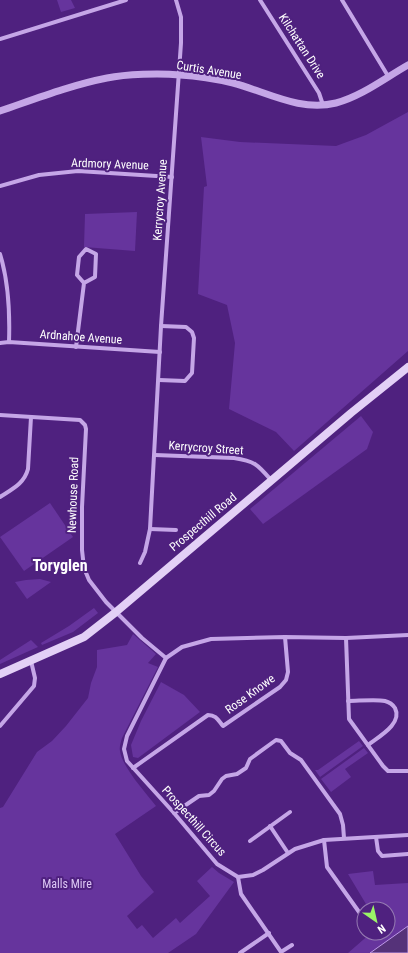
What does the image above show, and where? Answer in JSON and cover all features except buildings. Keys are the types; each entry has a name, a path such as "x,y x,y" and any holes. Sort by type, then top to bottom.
{"main road":[{"name":"Prospecthill Road","path":"0,674 84,637 116,612 351,413 408,367"}],"street":[{"path":"0,39 126,0"},
{"name":"Kerrycroy Avenue","path":"140,563 145,552 150,529 155,455 161,326 181,43 181,17 176,0"},
{"name":"Kilchattan Drive","path":"260,0 319,93 323,105"},
{"path":"342,0 388,76"},
{"name":"Curtis Avenue","path":"0,111 108,77 135,75 179,75 234,83 296,103 323,105 351,98 408,65"},
{"name":"Ardmory Avenue","path":"0,186 39,175 78,171 172,177"},
{"path":"76,347 84,283 77,275 78,257 86,250 96,254 95,277 84,283"},
{"path":"0,256 9,300 9,342"},
{"path":"159,380 185,381 190,376 192,373 194,338 192,332 186,327 161,326"},
{"name":"Ardnahoe Avenue","path":"0,343 9,342 160,352"},
{"name":"Newhouse Road","path":"0,415 80,420 85,425 82,558 89,580 116,612"},
{"path":"0,497 21,483 26,477 28,469 31,417"},
{"name":"Kerrycroy Street","path":"155,455 234,458 246,460 254,463 272,480"},
{"path":"150,529 176,530"},
{"path":"116,612 142,638 166,658"},
{"name":"Prospecthill Circus","path":"238,877 217,864 127,761 125,755 124,749 127,736 166,658 182,647 211,639 285,637 346,638 408,635"},
{"name":"Rose Knowe","path":"133,768 208,715 213,715 216,717 222,726 280,687 286,680 288,672 285,637"},
{"path":"346,638 349,718 388,771 408,771"},
{"path":"0,726 34,686 35,678 31,661"},
{"path":"348,701 386,701 392,704 396,710 394,723 368,745"},
{"path":"174,813 199,796 209,795 214,791 222,779 226,776 237,774 246,768 250,760 276,740 281,741 290,753 301,760 340,814 344,838"},
{"path":"250,841 290,812"},
{"path":"270,826 288,853"},
{"path":"292,945 281,952 241,894 238,877 253,875 288,853 305,845 324,840 408,835"},
{"path":"376,837 378,851 382,856 408,854"},
{"path":"324,840 328,867 356,907"},
{"path":"240,953 269,933"}],"green space":[{"path":"57,0 71,0 75,8 61,12"},
{"path":"408,112 408,351 294,451 276,432 229,409 235,343 227,305 198,294 204,187 207,186 201,137 240,142 336,146 366,135"},
{"path":"137,212 135,251 84,247 85,214"},
{"path":"361,416 373,432 367,449 263,524 250,509"},
{"path":"50,503 73,537 24,571 0,537"},
{"path":"40,579 51,582 27,599 15,582 26,580"},
{"path":"94,608 98,613 73,632 42,645 41,643 69,626"},
{"name":"Malls Mire","path":"133,634 156,654 148,663 158,667 122,738 120,749 125,765 156,806 115,834 141,876 154,892 127,916 137,929 142,925 153,938 176,918 180,923 210,896 197,881 212,867 234,882 196,934 168,953 0,953 0,808 3,807 37,752 52,741 88,698 91,683 97,667 97,650 127,645"},
{"path":"31,640 38,647 0,664 0,660"},
{"path":"161,682 184,695 200,712 138,758 133,757 131,745 141,721"},
{"path":"359,741 363,746 320,777 315,770 318,770"},
{"path":"364,748 368,753 345,769 351,777 331,792 321,779"},
{"path":"373,871 375,885 408,883 408,953 348,953 362,941 396,941 396,901 364,901 348,874"}],"shaded area":[{"path":"408,926 408,953 370,953 387,941 396,941 396,935"}],"district":[{"name":"Toryglen","path":"60,565"}]}
